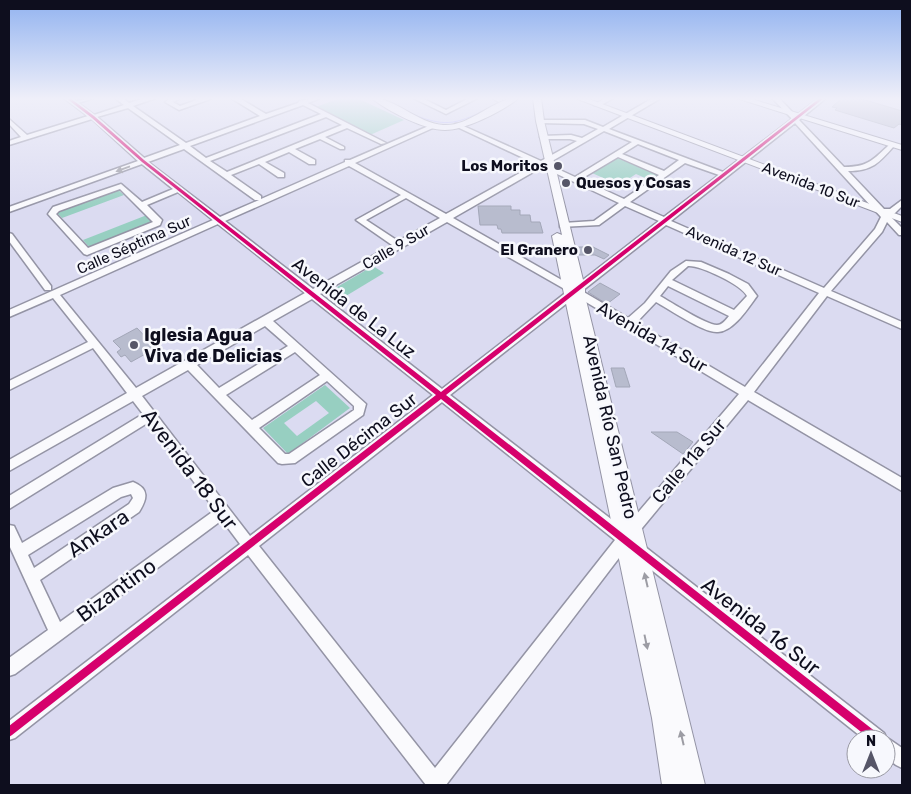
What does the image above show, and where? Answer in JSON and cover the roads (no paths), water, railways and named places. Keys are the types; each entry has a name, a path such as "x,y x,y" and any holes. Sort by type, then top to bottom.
{"main road":[{"name":"Avenida Río San Pedro","path":"536,135 547,164 563,225 574,292"},
{"name":"Avenida 10 Sur","path":"678,135 902,219"},
{"path":"857,135 902,148"},
{"name":"Avenida Río San Pedro","path":"543,136 547,164 574,292 629,533 673,785"},
{"path":"639,551 694,785"}],"street":[{"path":"23,135 26,138"},
{"path":"9,143 35,135"},
{"name":"Avenida de La Luz","path":"114,135 143,161 312,295 442,395 629,533"},
{"path":"170,135 258,198"},
{"path":"9,210 216,135"},
{"path":"206,160 272,135"},
{"path":"226,175 325,135"},
{"path":"368,135 384,143"},
{"name":"Calle Séptima Sur","path":"217,218 258,198 404,135"},
{"name":"Calle Séptima Sur","path":"9,314 51,291 408,135"},
{"name":"Avenida 12 Sur","path":"480,135 547,164 665,221 902,326"},
{"name":"Calle 9 Sur","path":"9,466 190,365 444,219 547,164 592,135"},
{"path":"619,135 724,175"},
{"name":"Calle Décima Sur","path":"9,732 724,175 773,135"},
{"path":"811,135 902,233"},
{"path":"543,136 571,137 583,140"},
{"path":"321,137 342,148"},
{"path":"576,179 637,142"},
{"path":"842,169 862,170 869,168 892,145"},
{"path":"290,149 312,162"},
{"path":"617,154 664,174"},
{"path":"563,225 593,224 684,160"},
{"path":"260,161 281,175"},
{"name":"Avenida 14 Sur","path":"348,162 444,219 629,323 902,485"},
{"path":"120,186 140,203 158,220 157,223 89,252 85,251 52,214 56,209 120,186"},
{"path":"140,203 178,188"},
{"path":"398,245 360,220 405,196"},
{"path":"882,212 892,211 902,202"},
{"name":"Calle 11a Sur","path":"436,784 629,533 747,393 826,291 879,230 885,217 882,212"},
{"name":"Avenida 18 Sur","path":"9,238 95,343 249,546 436,784"},
{"path":"629,323 655,297 666,281 682,266 691,263 745,286 752,296 723,327 712,328 655,297"},
{"path":"666,281 735,316"},
{"name":"Calle Séptima Sur","path":"9,305 51,291"},
{"path":"190,365 282,459 291,459 360,409 360,404 266,321"},
{"path":"9,386 95,343"},
{"path":"218,394 295,347"},
{"path":"251,427 327,375"},
{"path":"9,503 150,416"},
{"name":"Ankara","path":"19,553 118,492 133,488 140,493 139,500 134,508 31,578"},
{"name":"Bizantino","path":"9,668 223,512"},
{"path":"9,531 58,632"},
{"name":"Avenida 16 Sur","path":"629,533 639,551 865,729"}],"place":[{"name":"Los Moritos","path":"558,166"},
{"name":"Quesos y Cosas","path":"566,183"},
{"name":"El Granero","path":"588,250"},
{"name":"Iglesia Agua Viva de Delicias","path":"134,345"}]}
